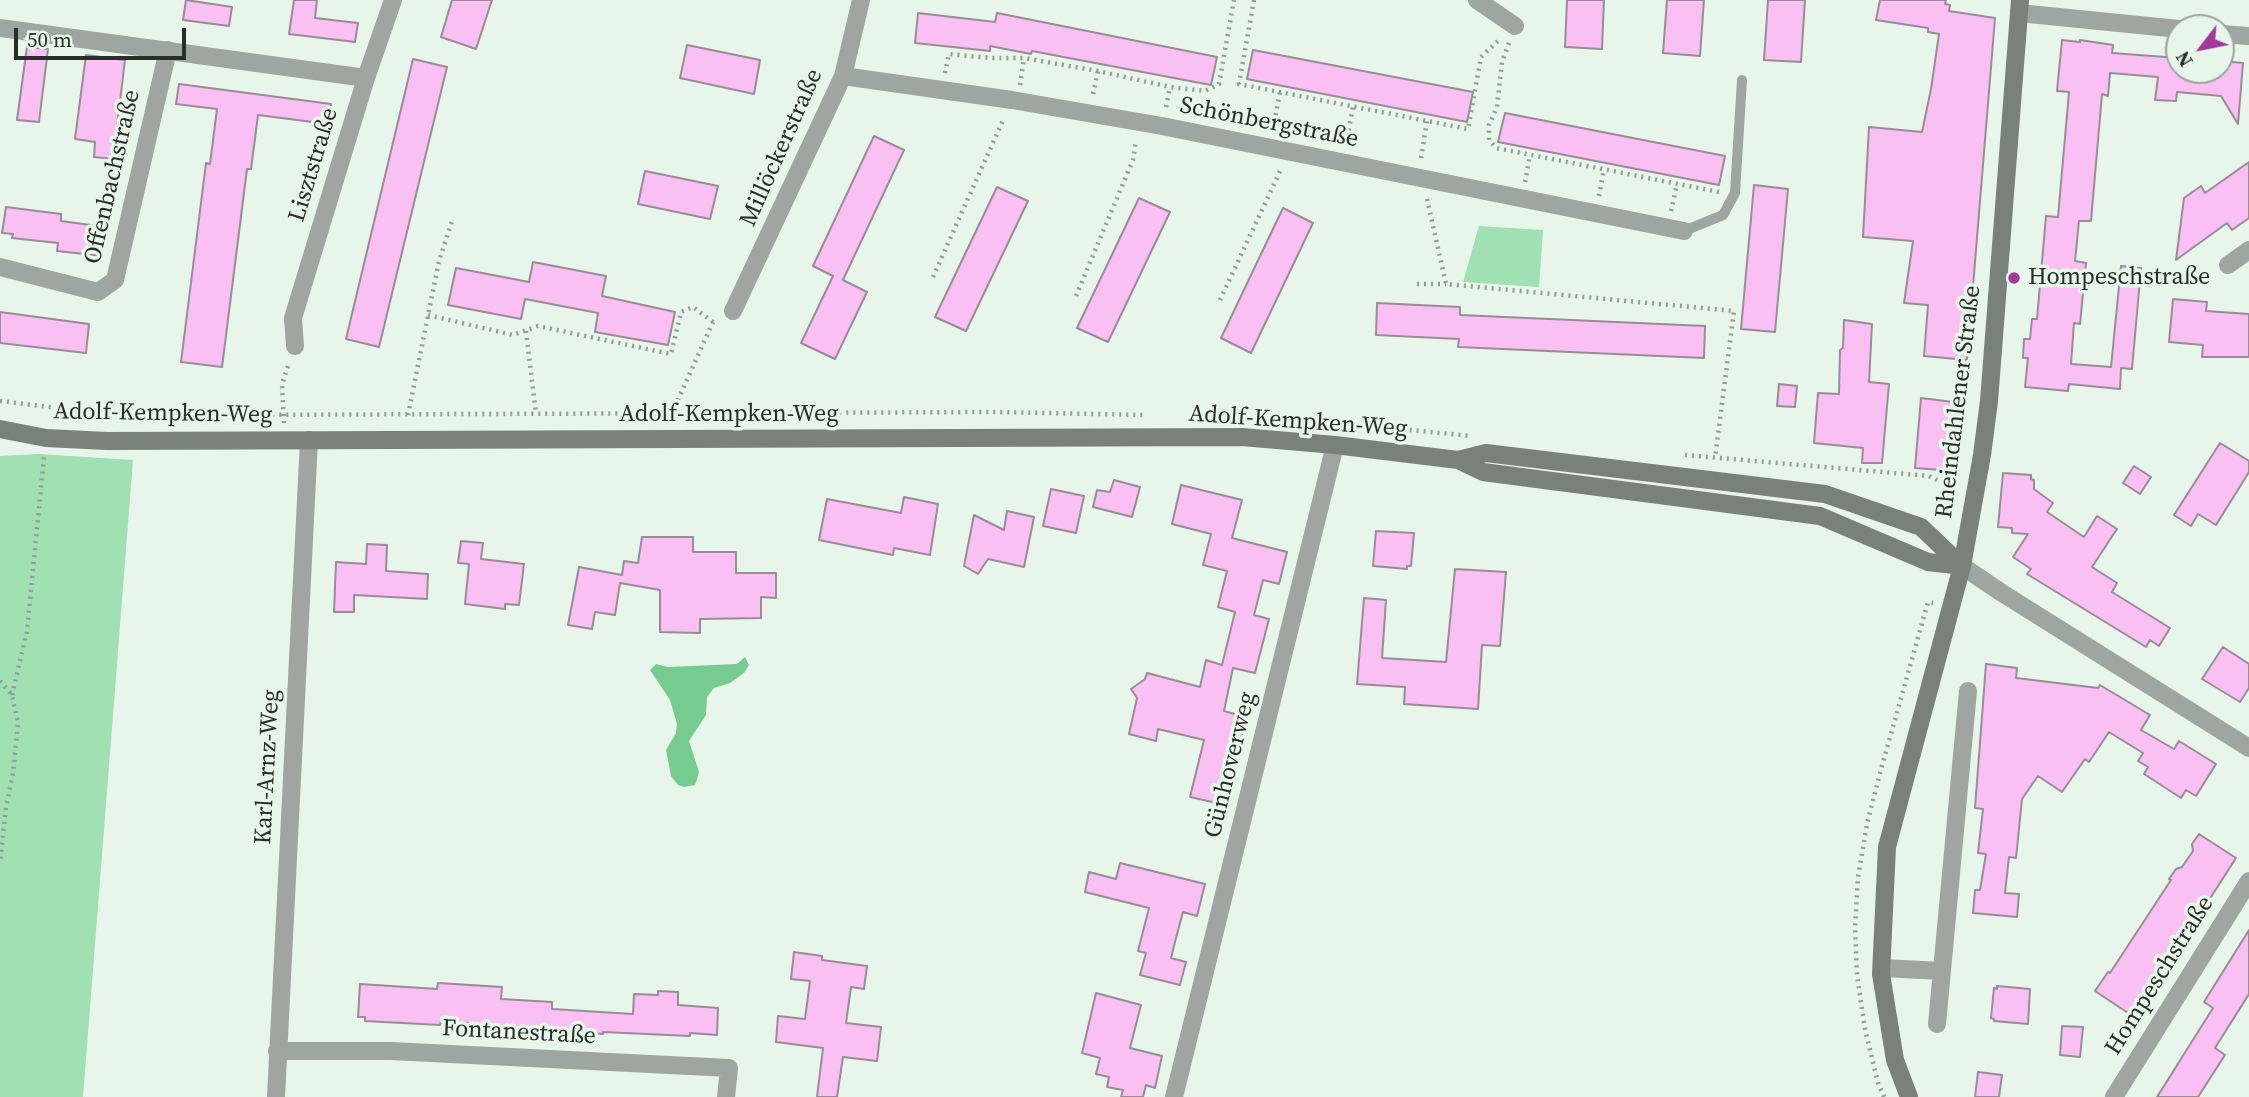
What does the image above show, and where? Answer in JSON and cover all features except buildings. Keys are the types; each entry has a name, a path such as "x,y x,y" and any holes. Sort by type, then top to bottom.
{"main road":[{"name":"Rheindahlener Straße","path":"1909,1097 1895,1060 1882,968 1887,847 1962,566 1982,455 1989,401 2019,6"},
{"name":"Adolf-Kempken-Weg","path":"0,429 46,438 107,441 1242,437 1335,444 1458,460 1483,472 1819,516 1928,562 1962,566"},
{"name":"Adolf-Kempken-Weg","path":"1458,460 1486,453 1825,495 1921,527 1962,566"}],"street":[{"name":"Lisztstraße","path":"295,346 293,318 366,78 393,0"},
{"name":"Millöckerstraße","path":"733,311 843,76 862,0"},
{"path":"1477,0 1515,26"},
{"path":"2019,6 2165,27"},
{"path":"0,28 366,78"},
{"name":"Offenbachstraße","path":"0,267 98,292 115,280 168,50"},
{"name":"Schönbergstraße","path":"843,76 1012,100 1139,122 1684,231"},
{"path":"2228,265 2249,250"},
{"name":"Karl-Arnz-Weg","path":"276,1097 309,440"},
{"name":"Günhoverweg","path":"1174,1097 1335,444"},
{"path":"1962,566 2249,748"},
{"path":"1937,1024 1968,691"},
{"name":"Hompeschstraße","path":"2114,1097 2249,881"},
{"path":"1882,968 1942,971"},
{"name":"Fontanestraße","path":"277,1051 391,1051 729,1068 726,1097"}],"lane":[{"path":"1684,231 1723,215 1733,195 1742,80"}],"path":[{"path":"942,91 949,54 1024,58 1170,87 1205,91 1219,84 1234,0"},
{"path":"1254,0 1239,84 1468,129 1481,57 1515,26"},
{"path":"1515,26 1503,62 1497,107 1489,125 1489,140 1496,148 1733,195"},
{"path":"1270,147 1280,92"},
{"path":"933,277 1012,100"},
{"path":"1343,163 1353,107"},
{"path":"1427,121 1417,177 1426,194 1446,284"},
{"path":"1076,296 1133,160 1139,122"},
{"path":"1220,300 1290,152"},
{"path":"402,441 439,261 453,218"},
{"path":"1417,284 1446,284 1734,311 1712,481"},
{"path":"428,315 513,335 538,326 671,354 681,312 693,307 713,322"},
{"path":"660,440 713,322 733,311"},
{"path":"526,331 536,414"},
{"path":"286,441 282,384 295,346"},
{"path":"0,863 18,723 12,695 27,631 46,438"},
{"path":"0,681 12,695"},
{"path":"0,814 6,807"}],"shaded area":[{"path":"1479,226 1543,230 1539,287 1463,282"},
{"path":"39,454 133,460 83,1097 0,1097 0,456"},
{"path":"745,657 749,665 744,673 730,683 714,688 707,697 706,715 689,741 699,772 697,779 695,785 678,785 671,776 666,750 676,733 677,724 670,700 650,670 656,664 668,667 737,664"}],"place":[{"name":"Hompeschstraße","path":"2014,278"}]}
